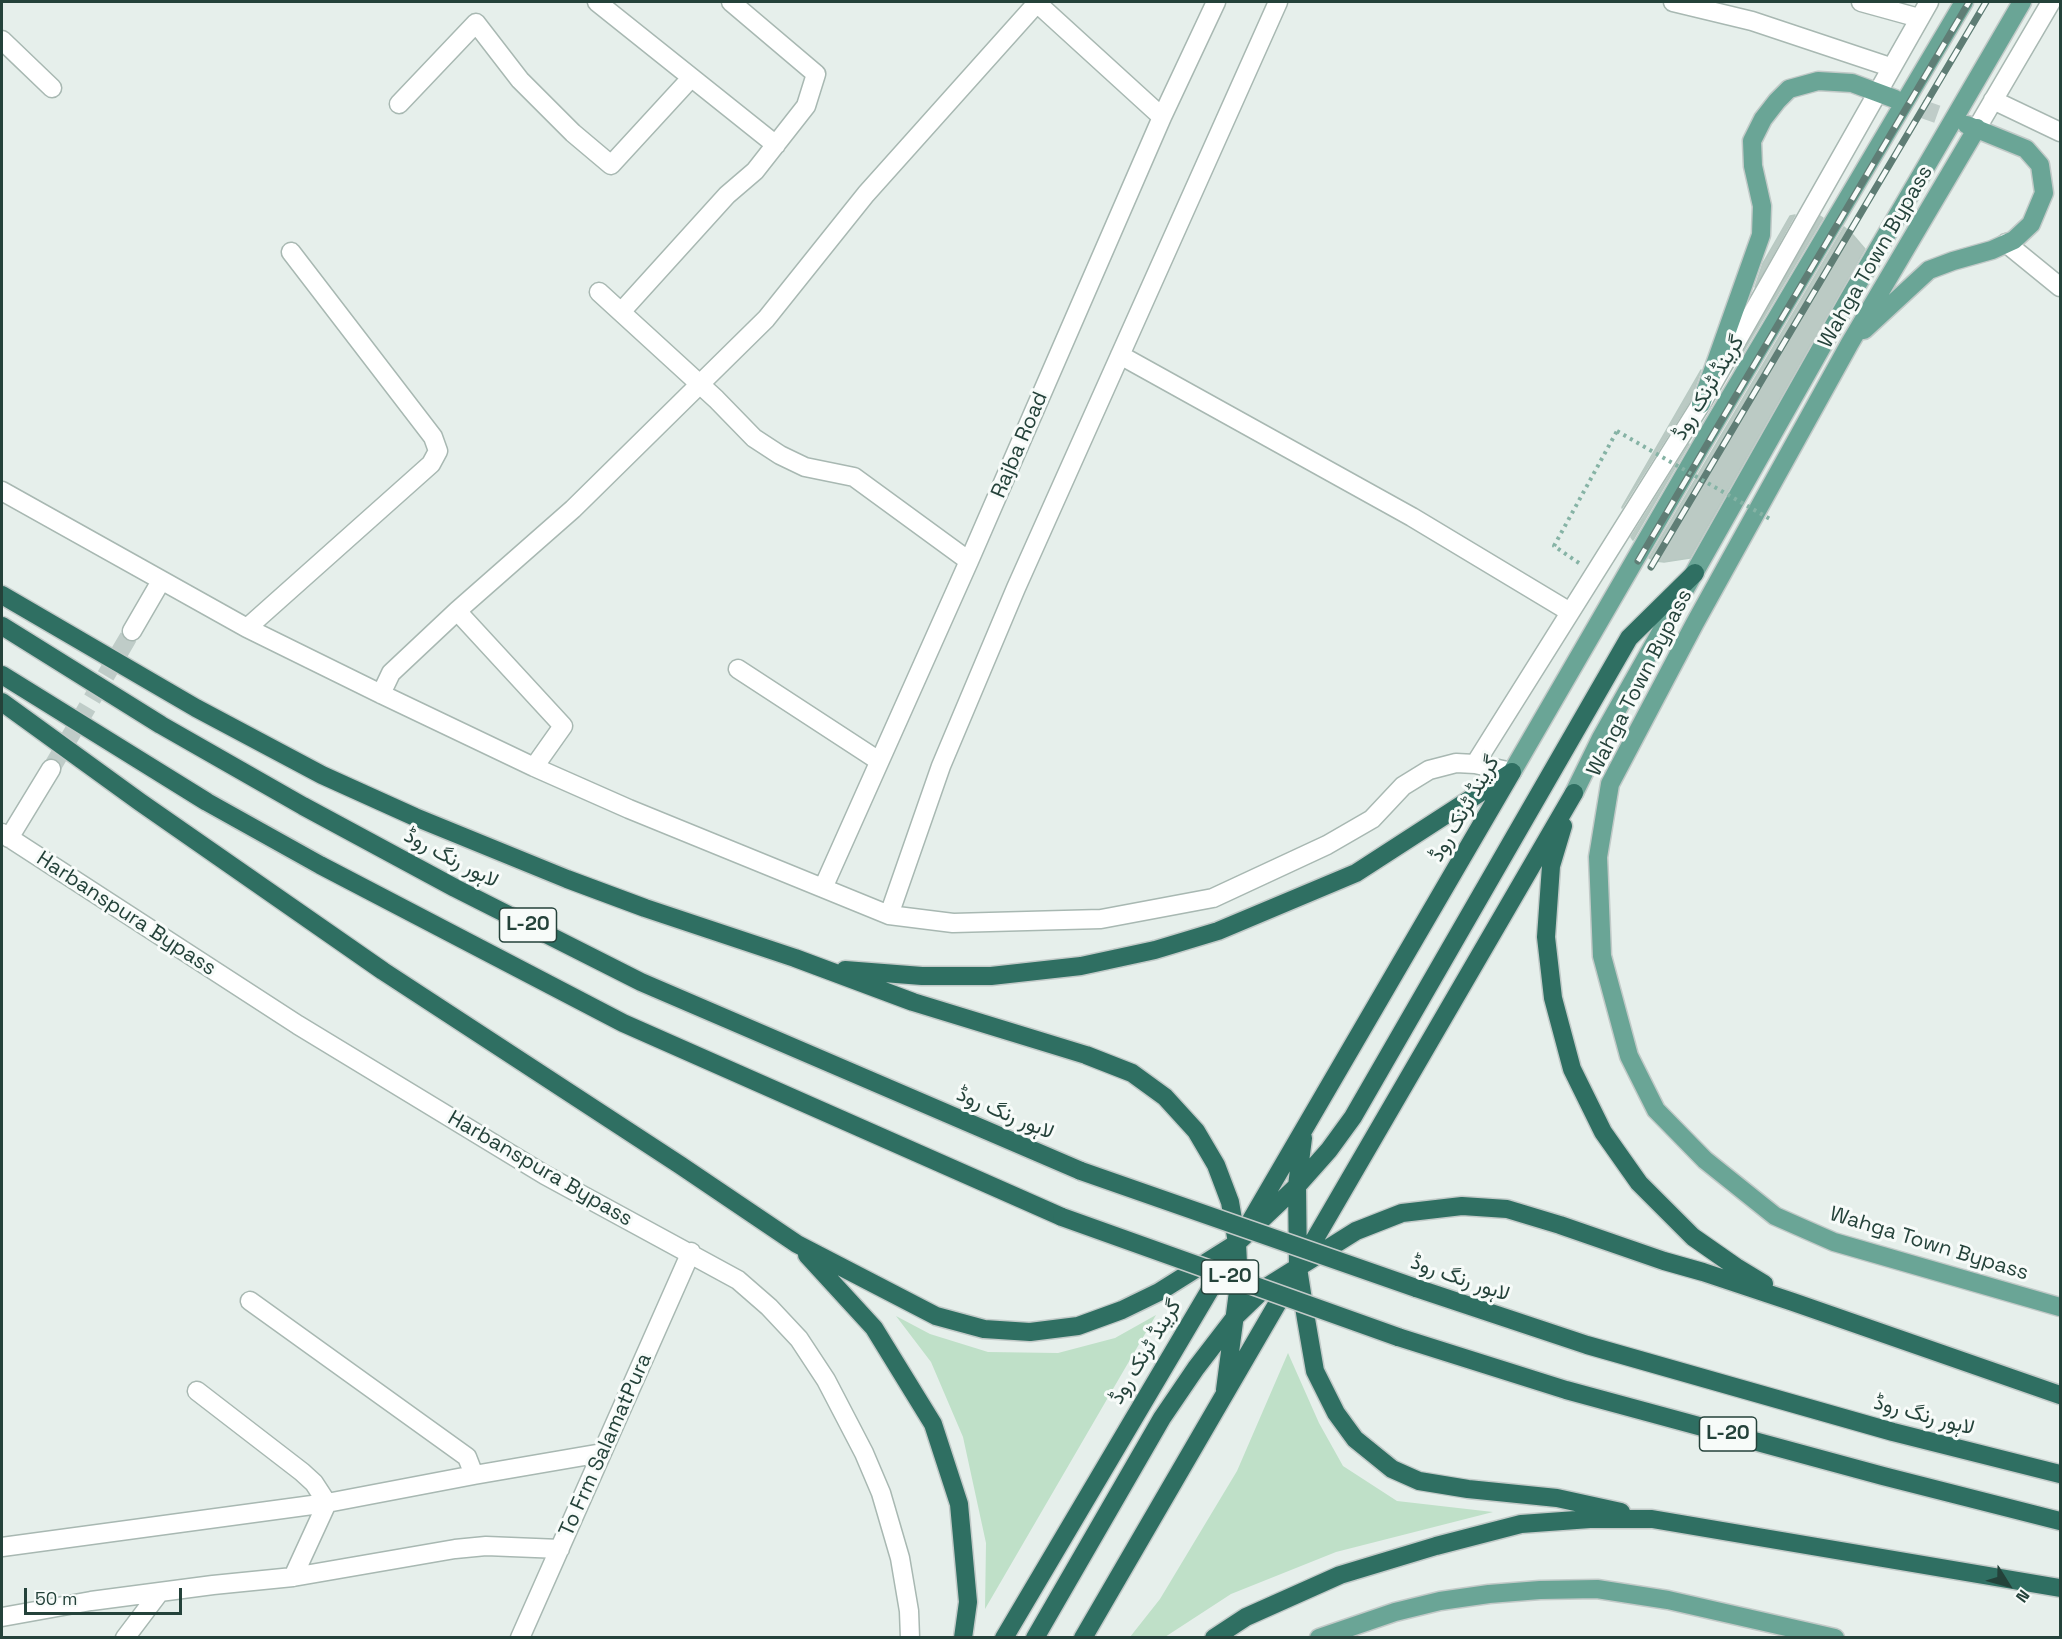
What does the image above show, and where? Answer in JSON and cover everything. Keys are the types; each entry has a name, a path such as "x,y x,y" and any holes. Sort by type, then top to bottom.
{"highway":[{"path":"2,702 140,802 383,971 797,1244 936,1316 984,1329 1030,1332 1078,1326 1122,1310 1177,1281 1237,1243 1297,1186 1329,1150 1353,1117 1629,638 1695,573"},
{"path":"2,595 196,708 322,774 415,817 567,879 913,1002 1086,1055 1132,1072 1165,1097 1196,1131 1216,1165 1230,1202 1237,1243 1239,1284 1225,1390"},
{"name":"لاہور رنگ روڈ","path":"2,626 161,725 303,806 455,888 640,982 1081,1171 1587,1345 1893,1432 2061,1474"},
{"name":"L-20","path":"2,675 217,808 400,908 623,1023 1062,1216 1398,1337 1566,1390 1872,1473 2061,1521"},
{"path":"822,969 922,976 991,976 1081,966 1155,950 1218,930 1356,873 1512,772"},
{"name":"گرینڈ ٹرنک روڈ","path":"1004,1638 1304,1131 1512,772"},
{"path":"1083,1638 1225,1390 1298,1269 1574,793"},
{"path":"1574,793 1551,866 1546,938 1553,998 1572,1069 1603,1132 1639,1183 1693,1237 1793,1302"},
{"path":"1304,1131 1297,1186 1298,1269 1315,1371 1336,1413 1355,1439 1392,1469 1419,1481 1468,1489 1557,1498 1652,1519 2061,1588"},
{"path":"1035,1638 1162,1418 1196,1368 1236,1316 1265,1288 1356,1231 1402,1213 1462,1206 1507,1209 1793,1302 2061,1395"},
{"path":"797,1244 874,1328 933,1424 959,1504 968,1602 963,1638"},
{"path":"1214,1638 1246,1617 1340,1575 1436,1546 1521,1524 1590,1519 1652,1519"}],"main road":[{"name":"گرینڈ ٹرنک روڈ","path":"1512,772 1701,446 1964,2"},
{"path":"1574,793 1601,738 1850,297 2022,2"},
{"path":"1701,404 1761,235 1762,206 1753,166 1752,141 1763,119 1789,89 1804,84 1833,81 1852,83 1895,99"},
{"path":"1850,343 1929,270 2014,240 2031,224 2044,193 2040,165 2026,149 1972,127"},
{"name":"Wahga Town Bypass","path":"1972,127 1701,613 1610,784 1598,857 1602,956 1629,1056 1656,1110 1705,1160 1775,1216 1834,1242 2061,1307"},
{"path":"1601,738 1610,784"},
{"path":"1319,1638 1395,1612 1440,1601 1540,1590 1597,1589 1668,1600 1835,1638"}],"street":[{"path":"597,2 776,146"},
{"path":"621,312 728,195 755,171 806,106 816,74 731,2"},
{"path":"381,694 391,673 457,611 573,509 766,319 866,194 1036,2 1162,117"},
{"name":"Rajba Road","path":"823,888 969,561 1162,117 1216,2"},
{"path":"889,915 941,766 1016,588 1278,2"},
{"path":"1673,2 1752,21 1890,67"},
{"path":"1861,2 1919,18"},
{"path":"1475,764 1701,404 1876,91 1929,2"},
{"path":"1972,127 1993,100 2051,2"},
{"path":"399,104 476,23 520,80 573,133 611,165 691,78"},
{"path":"2,40 52,88"},
{"path":"1993,100 2061,132"},
{"path":"2006,243 2061,287"},
{"path":"247,628 431,464 438,451 433,436 291,252"},
{"path":"599,292 700,384 754,438 780,455 805,466 854,477 969,561"},
{"path":"1120,355 1412,517 1570,612"},
{"path":"2,490 247,628 381,694 534,767 629,809 889,915 953,923 1101,919 1213,898 1327,844 1372,819 1403,786 1417,776 1456,763 1475,764 1512,772"},
{"path":"132,631 161,580"},
{"path":"457,611 563,726 534,767"},
{"path":"738,669 879,761"},
{"path":"5,836 51,769"},
{"name":"Harbanspura Bypass","path":"5,836 298,1025 545,1174 691,1252 738,1280 769,1307 799,1339 826,1380 864,1453 881,1493 900,1557 909,1611 909,1638"},
{"name":"To Frm SalamatPura","path":"520,1638 691,1252"},
{"path":"250,1301 467,1457 474,1475"},
{"path":"197,1391 302,1472 314,1483 327,1503"},
{"path":"2,1547 327,1503 603,1453"},
{"path":"293,1577 327,1503"},
{"path":"2,1617 91,1601 293,1577 414,1555 486,1546 560,1549"},
{"path":"125,1638 159,1593"}],"path":[{"path":"1595,573 1554,546 1617,431 1770,519"}],"green space":[{"path":"1156,1315 985,1609 986,1543 963,1437 931,1362 896,1316 930,1334 988,1352 1058,1353 1115,1338"},
{"path":"1288,1353 1319,1423 1343,1466 1397,1501 1493,1512 1336,1552 1231,1594 1165,1637 1130,1637 1160,1599 1237,1471"}],"building":[{"path":"1795,215 1755,287 1763,263 1790,216"},
{"path":"1820,216 1823,218 1739,359"},
{"path":"1844,227 1865,249 1690,558 1664,562 1649,558"},
{"path":"1701,370 1691,399 1622,508 1622,507"},
{"path":"1689,444 1633,540 1631,537"}],"tunnel":[{"path":"1895,99 1967,125"},
{"path":"51,769 132,631"}],"railway":[{"path":"1638,561 1969,2"},
{"path":"1651,567 1986,2"}]}
